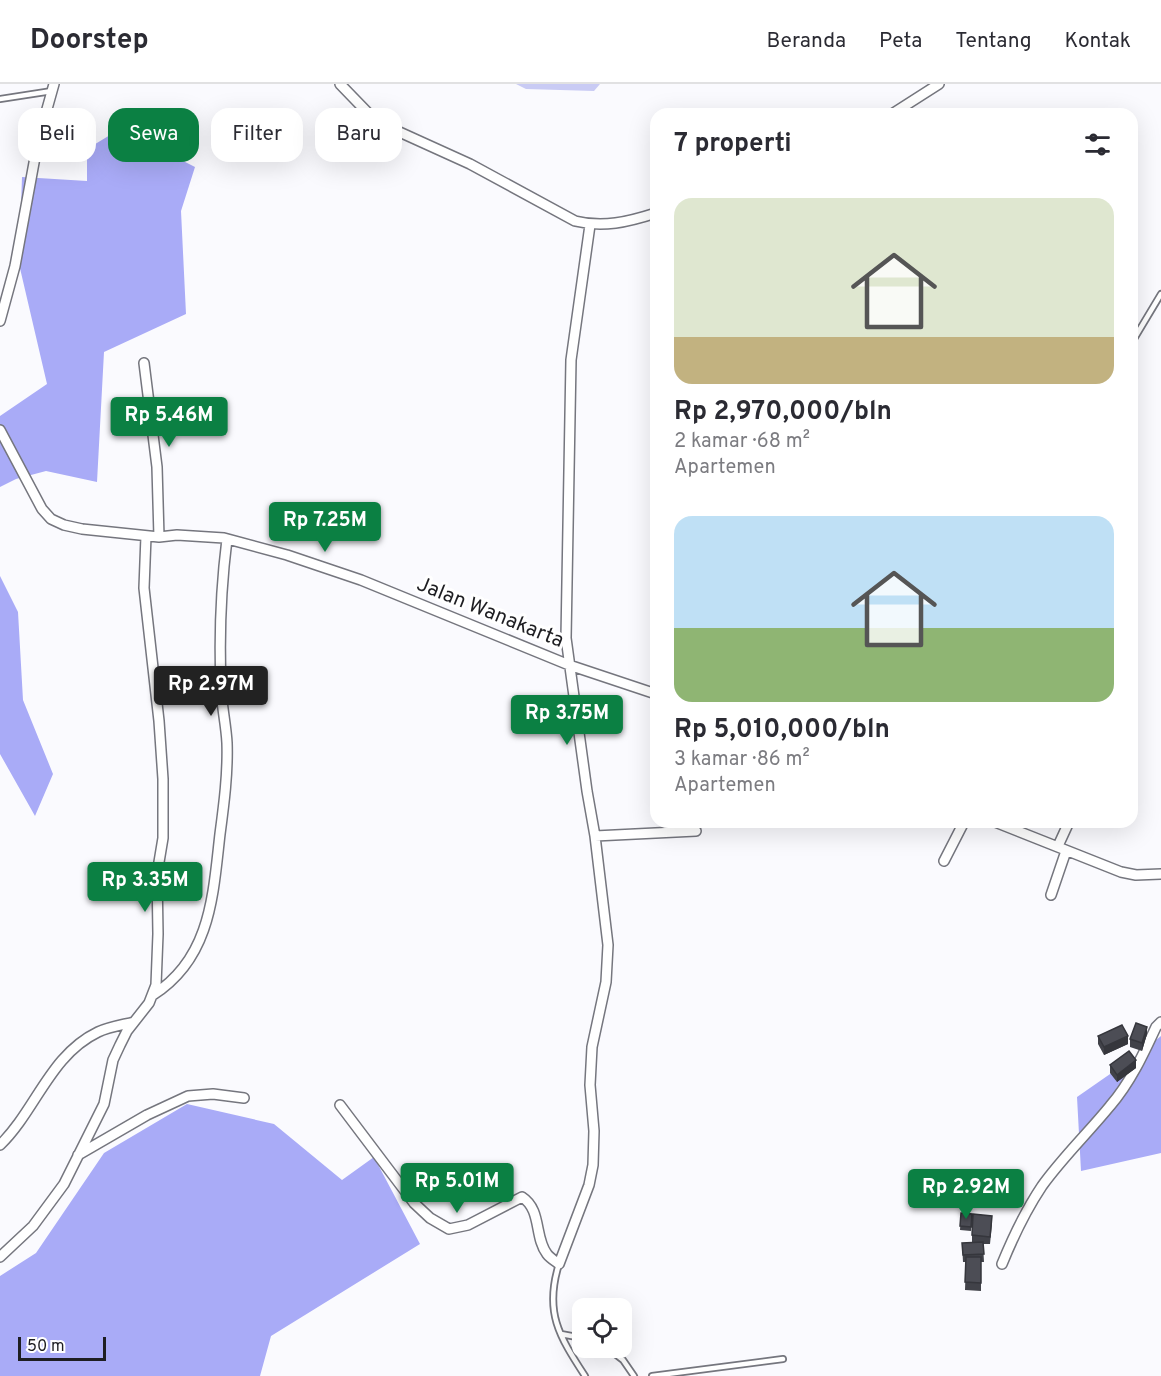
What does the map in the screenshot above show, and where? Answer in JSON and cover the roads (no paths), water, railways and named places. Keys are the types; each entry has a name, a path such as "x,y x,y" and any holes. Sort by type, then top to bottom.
{"street":[{"path":"340,84 369,114 384,125 471,164 561,215 591,225 627,222 650,215"},
{"path":"901,108 939,84"},
{"path":"0,321 15,266 38,141 53,87"},
{"path":"340,1105 414,1203 430,1218 449,1229 468,1225 522,1197 534,1210 542,1244 547,1254 559,1264 586,1194 593,1165 594,1131 590,1085 592,1047 606,982 608,945 595,836 586,791 566,638 570,383 577,314 591,225"},
{"path":"144,363 158,467 159,537"},
{"name":"Jalan Wanakarta","path":"2,434 42,509 51,519 64,525 146,536 195,535 227,539 286,555 361,580 569,665 650,692"},
{"path":"146,536 144,588 159,722 163,804 163,838 157,874 156,985 153,995"},
{"path":"0,1257 43,1214 64,1184 104,1104 113,1060 127,1031 153,995 175,978 201,938 213,899 223,806 226,753 221,614 227,539"},
{"path":"944,861 961,828"},
{"path":"1010,828 1121,872 1136,875 1161,874"},
{"path":"1051,895 1067,828"},
{"path":"595,836 696,831"},
{"path":"0,1145 22,1121 63,1057 97,1032 134,1022"},
{"path":"1002,1263 1013,1235 1042,1187 1089,1129 1111,1106 1136,1069 1155,1027 1161,1022"},
{"path":"78,1155 147,1115 188,1096 213,1094 244,1098"}],"lane":[{"path":"0,99 53,87"},
{"path":"1138,332 1161,294"},
{"path":"559,1264 552,1298 555,1319 585,1376"},
{"path":"561,1334 572,1336"},
{"path":"620,1358 634,1376"},
{"path":"652,1376 783,1359"}]}
